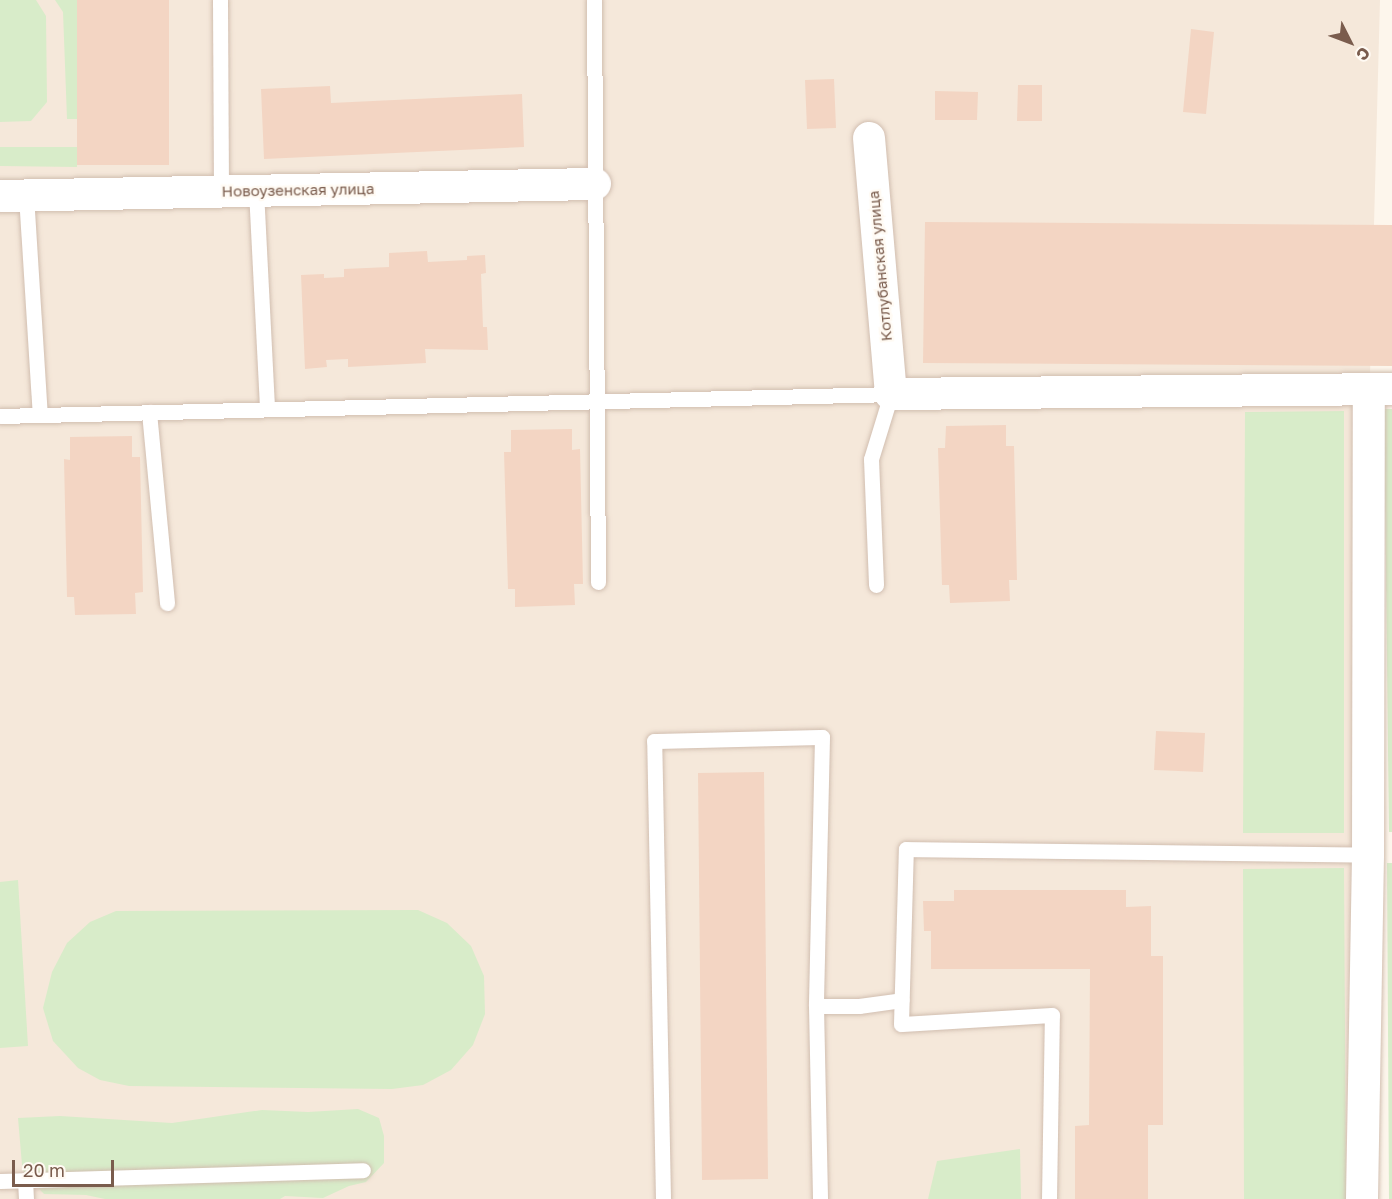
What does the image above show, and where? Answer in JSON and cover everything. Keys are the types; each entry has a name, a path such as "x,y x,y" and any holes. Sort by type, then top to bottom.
{"street":[{"name":"Котлубанская улица","path":"869,138 891,394"},
{"name":"Новоузенская улица","path":"13,196 595,184"},
{"path":"891,394 1380,390 1380,853 1362,1199"}],"lane":[{"path":"220,0 221,191"},
{"path":"594,0 598,582"},
{"path":"256,190 267,409"},
{"path":"13,196 40,415"},
{"path":"0,416 891,394 871,459 876,585"},
{"path":"149,412 167,603"},
{"path":"663,1199 654,741 822,737 816,1006 820,1199"},
{"path":"1049,1199 1052,1015 902,1024 906,849 1380,853"},
{"path":"816,1006 859,1006 902,1000"},
{"path":"0,1181 363,1170"},
{"path":"25,1180 26,1199"}],"shaded area":[{"path":"0,0 1380,0 1348,1199 0,1199"}],"green space":[{"path":"0,0 36,0 46,16 47,102 31,121 0,122"},
{"path":"55,0 77,0 77,119 67,119 63,12"},
{"path":"0,147 77,147 77,167 0,166"},
{"path":"1384,409 1392,409 1392,832 1389,832"},
{"path":"1344,411 1344,833 1243,833 1245,412"},
{"path":"1387,863 1392,863 1392,1199 1389,1199"},
{"path":"1344,868 1346,1199 1244,1199 1243,869"},
{"path":"18,880 28,1046 0,1048 0,882"},
{"path":"418,910 447,923 471,946 484,976 485,1014 473,1045 451,1070 423,1085 392,1089 129,1086 100,1080 78,1068 53,1041 43,1008 52,972 67,943 90,922 116,911"},
{"path":"358,1109 379,1118 384,1136 384,1163 366,1182 349,1186 323,1198 285,1196 280,1199 105,1199 86,1195 44,1194 24,1173 22,1165 18,1118 60,1116 172,1123 262,1110 308,1112"},
{"path":"1020,1149 1021,1199 928,1199 937,1161"}],"building":[{"path":"77,0 169,0 169,165 77,165"},
{"path":"1191,29 1214,32 1206,114 1183,112"},
{"path":"834,79 836,128 807,129 805,80"},
{"path":"1018,85 1042,85 1042,121 1017,121"},
{"path":"330,86 331,103 522,94 524,147 264,159 261,89"},
{"path":"935,91 978,92 977,120 935,120"},
{"path":"925,222 1392,225 1392,366 923,363"},
{"path":"427,251 428,262 467,260 467,256 485,255 486,273 481,274 483,327 487,327 488,350 425,349 426,363 348,367 348,359 326,360 327,367 305,369 301,275 324,274 324,278 344,277 344,269 389,267 389,253"},
{"path":"1006,425 1006,446 1014,446 1017,580 1009,580 1010,601 950,603 949,585 942,585 938,448 945,448 946,426"},
{"path":"572,429 572,450 580,449 583,584 574,584 575,605 515,607 515,589 508,589 504,452 511,452 511,430"},
{"path":"132,436 132,457 140,457 143,592 135,593 136,614 75,615 74,597 67,597 64,459 70,460 70,437"},
{"path":"1156,731 1205,733 1203,772 1154,770"},
{"path":"764,772 768,1179 702,1180 698,773"},
{"path":"954,890 1126,890 1126,907 1151,906 1151,956 1163,956 1163,1125 1148,1125 1148,1199 1075,1199 1075,1126 1089,1125 1090,969 931,969 931,931 924,931 923,901 954,901"}]}
